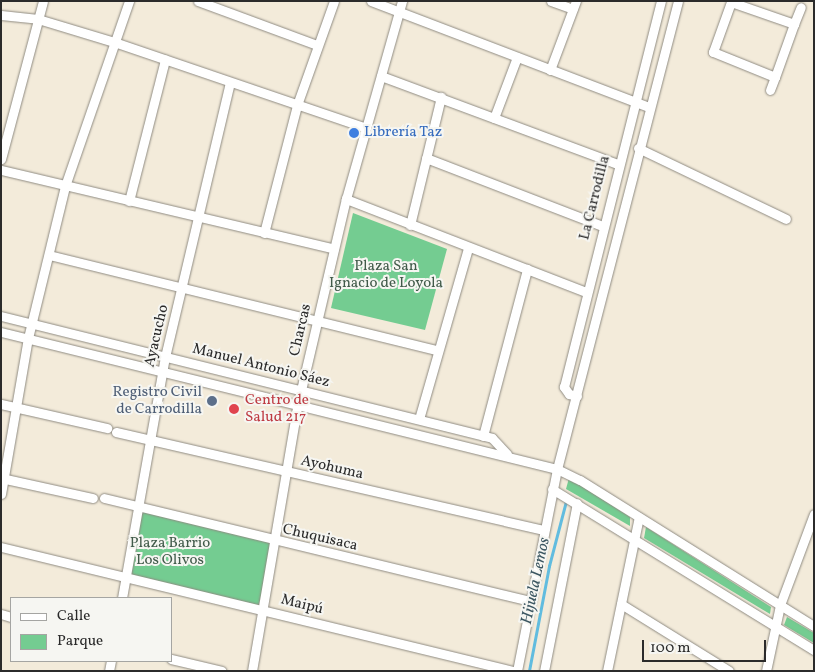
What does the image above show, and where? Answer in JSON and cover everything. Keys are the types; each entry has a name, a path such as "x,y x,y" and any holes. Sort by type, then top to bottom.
{"street":[{"path":"1,159 43,1"},
{"path":"1,494 28,338 64,186 129,1"},
{"path":"198,1 317,45"},
{"path":"264,233 297,105 334,1"},
{"path":"371,1 649,107"},
{"name":"Charcas","path":"252,671 298,403 346,199 402,1"},
{"path":"550,1 574,5 550,70"},
{"name":"La Carrodilla","path":"577,396 569,394 564,387 602,226 662,1"},
{"name":"La Carrodilla","path":"515,671 552,489 638,148 678,1"},
{"path":"775,77 713,52 731,2 794,24"},
{"path":"770,90 801,7"},
{"path":"1,15 38,19 114,42 366,128"},
{"path":"494,118 517,57"},
{"path":"129,201 165,60"},
{"path":"381,76 618,164"},
{"name":"Ayacucho","path":"122,597 162,370 200,218 230,83"},
{"path":"410,225 441,97"},
{"path":"638,148 786,219"},
{"path":"426,158 602,226"},
{"path":"1,170 334,249"},
{"path":"346,199 468,248 586,292"},
{"path":"419,419 468,248"},
{"path":"49,255 438,350"},
{"path":"484,436 527,269"},
{"name":"Manuel Antonio Sáez","path":"1,316 484,436 494,440 507,454"},
{"name":"Manuel Antonio Sáez","path":"1,332 507,454 557,469 580,480 814,626"},
{"path":"1,404 107,428"},
{"name":"Ayohuma","path":"116,432 543,530"},
{"path":"3,479 93,498"},
{"path":"552,489 814,650"},
{"name":"Chuquisaca","path":"104,498 275,542 530,601"},
{"path":"544,671 577,503"},
{"path":"766,671 780,604 814,514"},
{"path":"607,671 639,517"},
{"name":"Maipú","path":"1,548 515,671"},
{"path":"621,604 729,671"},
{"path":"172,659 222,671"}],"green space":[{"name":"Plaza San Ignacio de Loyola","path":"353,213 447,249 425,330 331,308"},
{"path":"569,478 630,517 630,526 566,489"},
{"name":"Plaza Barrio Los Olivos","path":"139,507 275,541 258,610 122,576"},
{"path":"646,527 771,607 770,614 644,538"},
{"path":"787,617 814,633 814,643 784,625"}],"waterway":[{"name":"Hijuela Lemos","path":"529,671 549,566 566,501"}],"place":[{"name":"Librería Taz","path":"354,133"},
{"name":"Registro Civil de Carrodilla","path":"212,401"},
{"name":"Centro de Salud 217","path":"234,409"}]}
